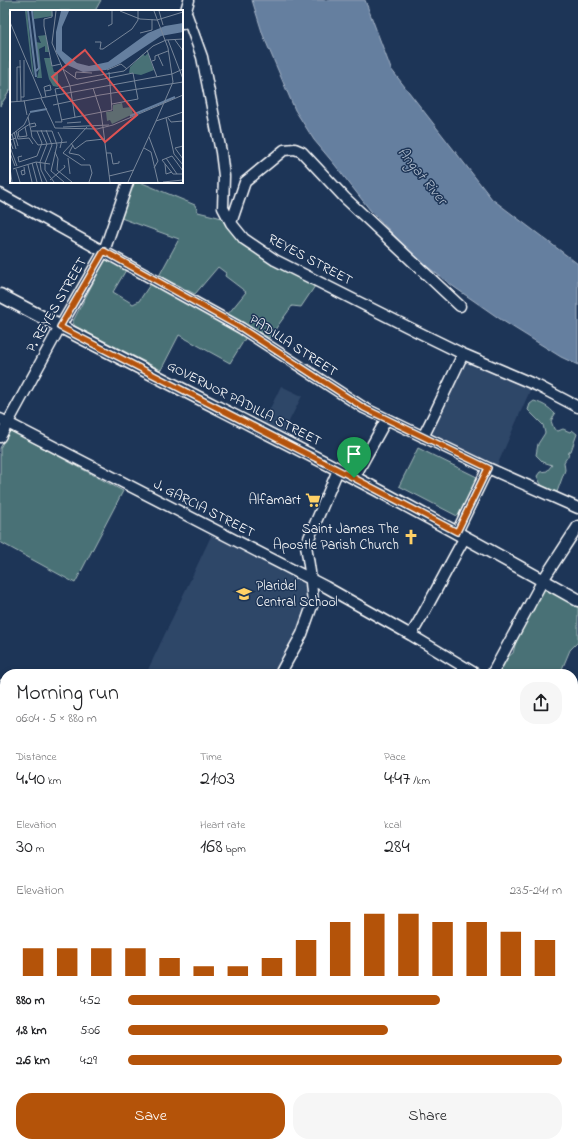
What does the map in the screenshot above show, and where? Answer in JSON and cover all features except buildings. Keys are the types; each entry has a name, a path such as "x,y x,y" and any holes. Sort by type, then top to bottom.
{"main road":[{"name":"GOVERNOR PADILLA STREET","path":"0,295 461,534 578,600"}],"street":[{"path":"183,21 189,0"},
{"name":"REYES STREET","path":"186,12 202,57 222,158 224,176 223,208 231,224 244,239 275,260 462,354 538,386 578,407"},
{"path":"231,224 245,182 284,150 295,149 302,152 345,198 460,306"},
{"name":"P. REYES STREET","path":"0,437 4,421 104,251 128,183"},
{"name":"PADILLA STREET","path":"0,194 241,328 364,408 386,420 578,508"},
{"path":"423,437 462,354"},
{"path":"354,478 386,420"},
{"name":"J. GARCIA STREET","path":"4,421 326,587 468,669"},
{"path":"411,635 429,604 442,577 488,468"},
{"path":"313,603 306,545 338,470"},
{"path":"495,669 543,580 578,526"},
{"path":"283,669 302,634 313,603 326,587"}],"shaded area":[{"path":"464,357 532,386 496,468 427,437"},
{"path":"281,386 302,396 282,435 262,425"},
{"name":"Plaridel Central School","path":"212,534 307,580 304,609 298,629 278,669 148,669"}],"green space":[{"path":"0,0 101,0 96,10 10,10 10,91 0,106"},
{"path":"133,183 142,183 195,205 198,212 222,218 241,243 274,264 315,286 301,307 292,306 269,338 228,314 246,292 225,276 226,273 218,267 195,294 159,276 179,239 121,218"},
{"path":"106,258 126,270 113,292 133,304 139,301 151,283 246,337 230,363 179,335 161,370 75,326 73,321"},
{"path":"534,401 546,406 555,414 551,421 554,429 558,431 563,429 570,432 572,430 577,434 571,451 564,462 565,470 557,492 546,490 540,483 537,476 540,472 547,471 552,465 543,462 536,455 538,444 545,433 543,425 528,410 530,404"},
{"path":"10,430 123,491 75,583 0,542 0,448"},
{"path":"418,448 481,479 461,518 399,486"},
{"path":"541,589 549,590 578,606 578,642 570,650 562,669 501,669 504,662 513,653 523,624 534,610 535,599"}],"water":[{"name":"Angat River","path":"252,0 365,0 391,69 492,199 578,264 578,365 561,357 503,321 454,287 416,258 370,210 314,140 295,110 263,35"}],"place":[{"name":"Alfamart","path":"313,500"},
{"name":"Saint James The Apostle Parish Church","path":"411,537"},
{"name":"Plaridel Central School","path":"244,594"}],"route":[{"path":"104,251 241,328 364,408 386,420 488,468 457,532 354,478 60,327 104,251"}]}
